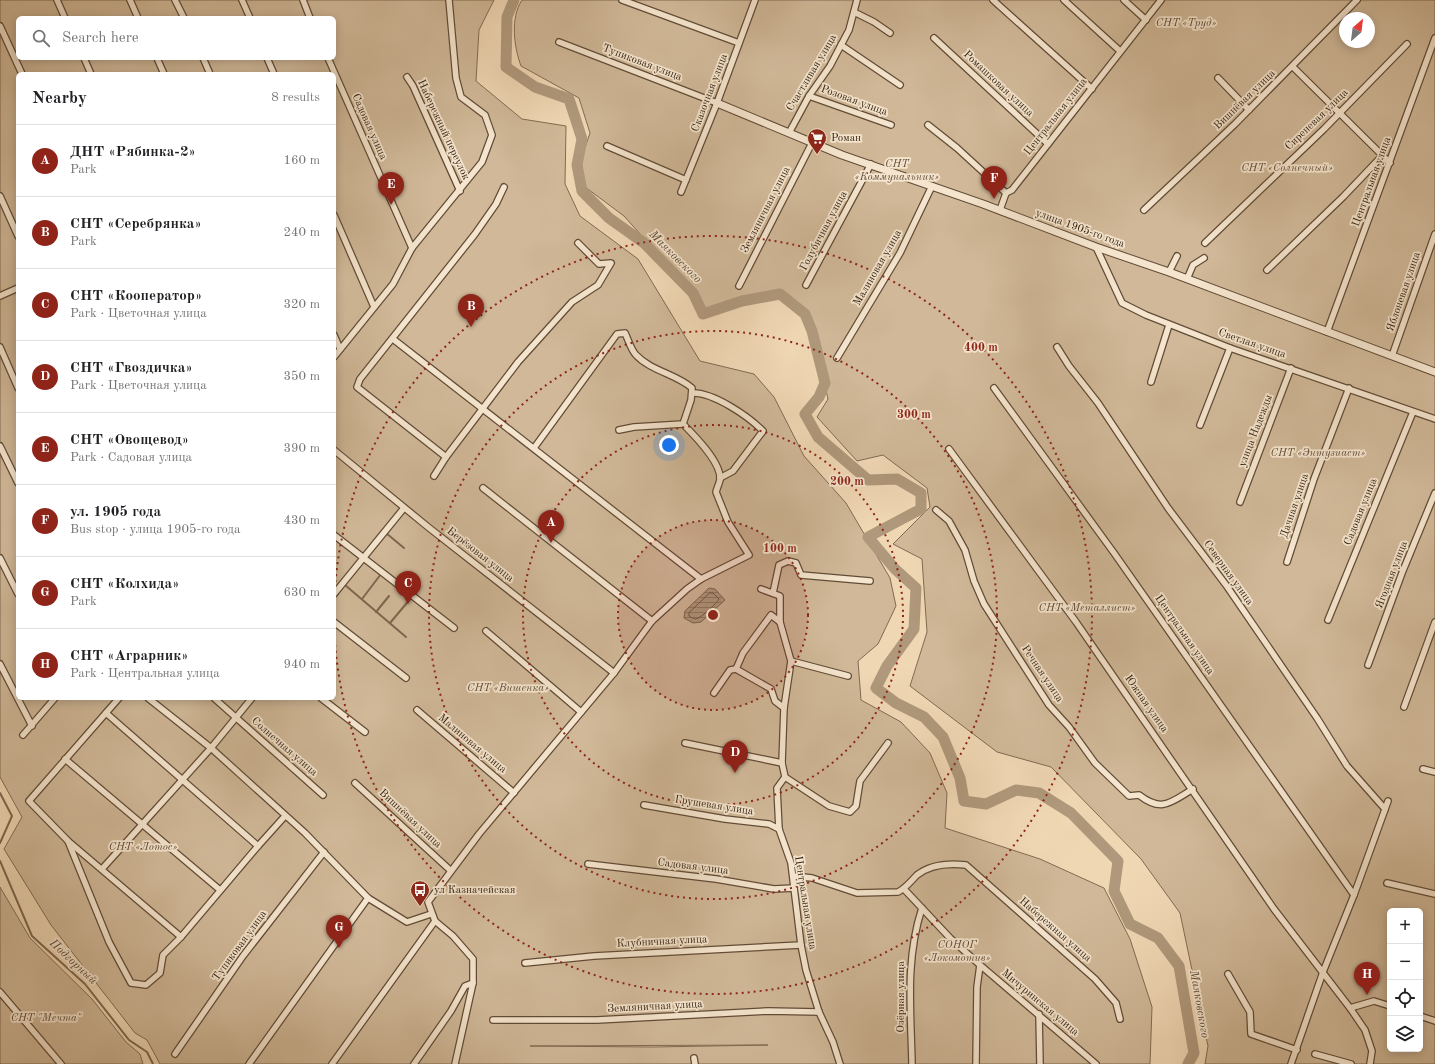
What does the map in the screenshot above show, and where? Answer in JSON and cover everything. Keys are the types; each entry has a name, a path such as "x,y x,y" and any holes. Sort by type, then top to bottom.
{"street":[{"path":"57,0 64,16"},
{"path":"130,0 137,16"},
{"path":"175,0 183,16"},
{"path":"242,0 249,16"},
{"path":"303,0 309,16"},
{"path":"336,354 393,284 412,248 460,191 482,162 492,135 486,114 461,96 456,78 449,0"},
{"path":"622,0 739,43"},
{"name":"Сказочная улица","path":"681,192 717,103 754,0"},
{"name":"Счастливая улица","path":"789,133 809,96 830,66 849,30 857,0"},
{"path":"993,0 1092,89"},
{"path":"1064,0 1120,51"},
{"path":"1124,0 1146,20"},
{"name":"Центральная улица","path":"1000,210 1006,193 1012,190 1161,0"},
{"name":"Вишнёвая улица","path":"1144,210 1293,68 1357,0"},
{"path":"854,12 890,32"},
{"path":"0,26 21,72"},
{"name":"Ромашковая улица","path":"934,38 1048,144"},
{"name":"Центральная улица","path":"1327,332 1435,38"},
{"name":"Тупиковая улица","path":"559,42 717,103"},
{"name":"Сиреневая улица","path":"1205,242 1340,112 1407,44"},
{"path":"841,45 900,85"},
{"path":"85,60 90,72"},
{"path":"157,60 163,72"},
{"path":"204,60 209,72"},
{"path":"268,60 273,72"},
{"name":"Садовая улица","path":"329,60 334,72"},
{"path":"1293,68 1340,112 1390,163"},
{"name":"Садовая улица","path":"336,76 412,248"},
{"name":"Набережный переулок","path":"407,78 413,86 460,191"},
{"path":"1218,78 1249,110"},
{"name":"Розовая улица","path":"809,96 891,125"},
{"name":"улица 1905-го года","path":"717,103 812,143 1000,210 1096,248 1169,272 1435,372"},
{"path":"928,125 957,148 1006,193"},
{"name":"Земляничная улица","path":"740,286 812,143"},
{"path":"608,146 686,180"},
{"path":"1267,270 1344,197 1382,156"},
{"name":"Голубичная улица","path":"806,285 871,164"},
{"name":"Малиновая улица","path":"837,358 900,253 932,186"},
{"path":"446,456 357,387 360,379 475,234 496,204 504,187"},
{"path":"0,196 16,232"},
{"path":"336,220 374,308"},
{"name":"Яблоневая улица","path":"1392,356 1435,234"},
{"path":"434,476 446,456 518,362 572,302 598,285 611,263 599,264 578,243"},
{"name":"Светлая улица","path":"1096,248 1122,302 1168,325 1435,419"},
{"path":"1169,272 1177,256"},
{"path":"1188,279 1193,265 1204,258"},
{"path":"0,296 16,289"},
{"path":"1151,382 1168,325"},
{"path":"534,448 617,334 625,332 635,354 652,366 683,380 692,388 691,400 683,424"},
{"path":"393,339 701,579"},
{"path":"336,340 340,349"},
{"name":"Северная улица","path":"1057,347 1069,366 1098,403 1168,508 1235,597 1317,718 1347,766 1385,809"},
{"path":"0,348 16,384"},
{"path":"1200,425 1230,348"},
{"name":"улица Надежды","path":"1240,502 1291,368"},
{"name":"Центральная улица","path":"994,388 1119,560 1354,895"},
{"name":"Дачная улица","path":"1286,562 1314,479 1349,388"},
{"path":"692,393 700,392 716,399 763,431 732,471 720,478"},
{"name":"Садовая улица","path":"1328,620 1413,412"},
{"path":"455,1064 473,982 472,959 453,936 435,920 431,914 428,902 450,870 614,673 652,620 701,579 749,555 728,522 716,492 720,478 716,466 704,446 683,424 634,427 619,430"},
{"path":"0,446 16,479"},
{"name":"Южная улица","path":"950,449 1076,622 1193,789 1274,909 1323,972"},
{"name":"Берёзовая улица","path":"336,452 404,508 614,673"},
{"path":"483,488 652,620"},
{"name":"Ягодная улица","path":"1368,665 1402,573 1435,492"},
{"path":"336,592 404,508"},
{"name":"Речная улица","path":"936,510 949,521 965,550 974,581 984,604 1050,705 1069,727 1095,763 1129,796 1139,795 1150,803 1161,806 1170,803 1193,789"},
{"path":"336,537 454,628"},
{"path":"0,558 16,590"},
{"path":"773,593 779,565 788,561 796,563 801,574 870,581"},
{"path":"761,589 780,596 780,622 791,661 784,708 782,763 785,777 829,806 850,812 856,806 860,781 888,743"},
{"path":"736,669 743,653 771,615 780,622"},
{"path":"1404,707 1435,622"},
{"path":"336,624 406,678"},
{"path":"486,631 581,712"},
{"path":"791,661 848,676"},
{"path":"0,664 16,695"},
{"path":"714,693 730,670 736,669 771,690 775,701 784,708"},
{"path":"19,700 32,726"},
{"path":"23,735 53,700"},
{"path":"117,700 29,801 68,840 181,937"},
{"path":"151,700 211,748 324,852 368,898 407,922 431,914"},
{"name":"Солнечная улица","path":"216,700 323,794"},
{"path":"102,869 211,748 250,700"},
{"path":"324,700 365,732"},
{"name":"Малиновая улица","path":"417,710 514,793"},
{"path":"106,713 258,846"},
{"path":"685,743 782,763"},
{"path":"65,759 220,890"},
{"path":"1423,769 1435,772"},
{"name":"Центральная улица","path":"785,777 777,788 780,829 791,863 801,945 819,1012 833,1042 840,1064"},
{"name":"Вишнёвая улица","path":"356,783 450,870"},
{"path":"1291,1064 1323,972 1354,895 1388,801"},
{"name":"Грушевая улица","path":"644,805 726,819 768,824 780,829"},
{"path":"68,840 109,942 131,983 146,985 160,973 163,955 181,937 285,816"},
{"name":"Тупиковая улица","path":"175,1054 243,956 324,852"},
{"name":"Набережная улица","path":"904,889 927,868 950,863 966,865 1095,979 1116,1003 1120,1019"},
{"name":"Садовая улица","path":"588,864 716,879 774,889 794,888"},
{"path":"793,876 812,878 857,893 898,892 904,889"},
{"path":"1387,883 1435,894"},
{"name":"Мичуринская улица","path":"904,889 980,965 1096,1064"},
{"path":"249,1064 368,898"},
{"name":"Озёрная улица","path":"912,1064 910,966 915,929 922,908"},
{"path":"332,1064 435,920"},
{"name":"Клубничная улица","path":"525,963 608,955 801,945"},
{"path":"976,1064 977,988 980,965"},
{"path":"1323,972 1365,1030 1372,1051 1370,1064"},
{"path":"1228,974 1250,1012 1251,1034 1296,1050"},
{"path":"414,1064 451,1011 465,986 473,982"},
{"path":"0,992 60,1064"},
{"path":"1350,1008 1374,1001 1387,1005"},
{"name":"Земляничная улица","path":"492,1020 597,1020 768,1011 819,1012"},
{"path":"1039,1014 1040,1064"},
{"path":"1423,1017 1435,1021"},
{"path":"1315,1054 1351,1064"}],"green space":[{"path":"0,0 494,0 479,30 476,81 522,119 566,126 565,184 580,216 638,259 700,361 754,374 774,397 804,456 846,503 890,578 896,606 878,644 858,661 861,700 901,722 930,753 947,793 945,828 1040,859 1104,888 1130,939 1152,1007 1150,1064 160,1064 147,1040 135,1033 51,925 4,849 22,817 0,777","holes":["768,1045 653,1047 530,1046"]},
{"path":"522,0 1435,0 1435,1064 1205,1064 1208,1046 1180,913 1141,859 1051,767 997,752 910,686 927,632 922,559 893,544 930,507 927,488 883,455 857,461 817,417 828,399 812,331 804,314 780,294 703,314 692,292 624,216 585,187 581,159 590,133 579,98 521,66 514,33 516,15"},
{"name":"СНТ \"Мечта\"","path":"0,887 30,938 92,999 126,1042 140,1054 143,1064 0,1064"}],"water":[{"path":"709,588 715,589 725,600 701,622 693,623 684,618 685,611"}],"waterway":[{"name":"Маяковского","path":"514,0 507,17 506,67 535,87 569,99 582,139 577,165 582,191 609,218 644,243 693,293 703,314 742,301 780,294 805,314 812,331 825,383 819,397 805,414 818,437 868,480 897,479 921,493 921,509 868,537 895,569 916,588 914,629 887,666 876,688 896,703 924,717 943,737 960,778 964,801 986,804 1016,790 1039,793 1071,813 1118,861 1114,891 1130,924 1158,938 1179,966 1194,1053 1188,1064"},
{"path":"386,533 404,548"},
{"path":"362,599 381,574"},
{"path":"345,585 406,637"},
{"path":"404,585 415,594"},
{"path":"376,612 389,596"},
{"path":"390,623 411,598"},
{"name":"Подгорный","path":"0,793 12,816 0,843"},
{"name":"Подгорный","path":"0,861 32,936 85,984 129,1040 147,1052 153,1064"}],"place":[{"name":"Роман","path":"817,155"},
{"name":"ул. 1905 года","path":"994,199"},
{"name":"СНТ «Овощевод»","path":"391,205"},
{"name":"СНТ «Серебрянка»","path":"471,327"},
{"name":"ДНТ «Рябинка-2»","path":"551,543"},
{"name":"СНТ «Кооператор»","path":"408,604"},
{"name":"СНТ «Гвоздичка»","path":"735,773"},
{"name":"ул Казначейская","path":"420,907"},
{"name":"СНТ «Колхида»","path":"339,948"},
{"name":"СНТ «Аграрник»","path":"1367,995"}],"park label":[{"name":"СНТ «Труд»","path":"1186,23"},
{"name":"СНТ «Солнечный»","path":"1287,168"},
{"name":"СНТ «Коммунальник»","path":"897,170"},
{"name":"СНТ «Энтузиаст»","path":"1318,453"},
{"name":"СНТ «Металлист»","path":"1087,608"},
{"name":"СНТ «Вишенка»","path":"508,688"},
{"name":"СНТ «Лотос»","path":"143,847"},
{"name":"СОНОГ «Локомотив»","path":"957,951"}]}
